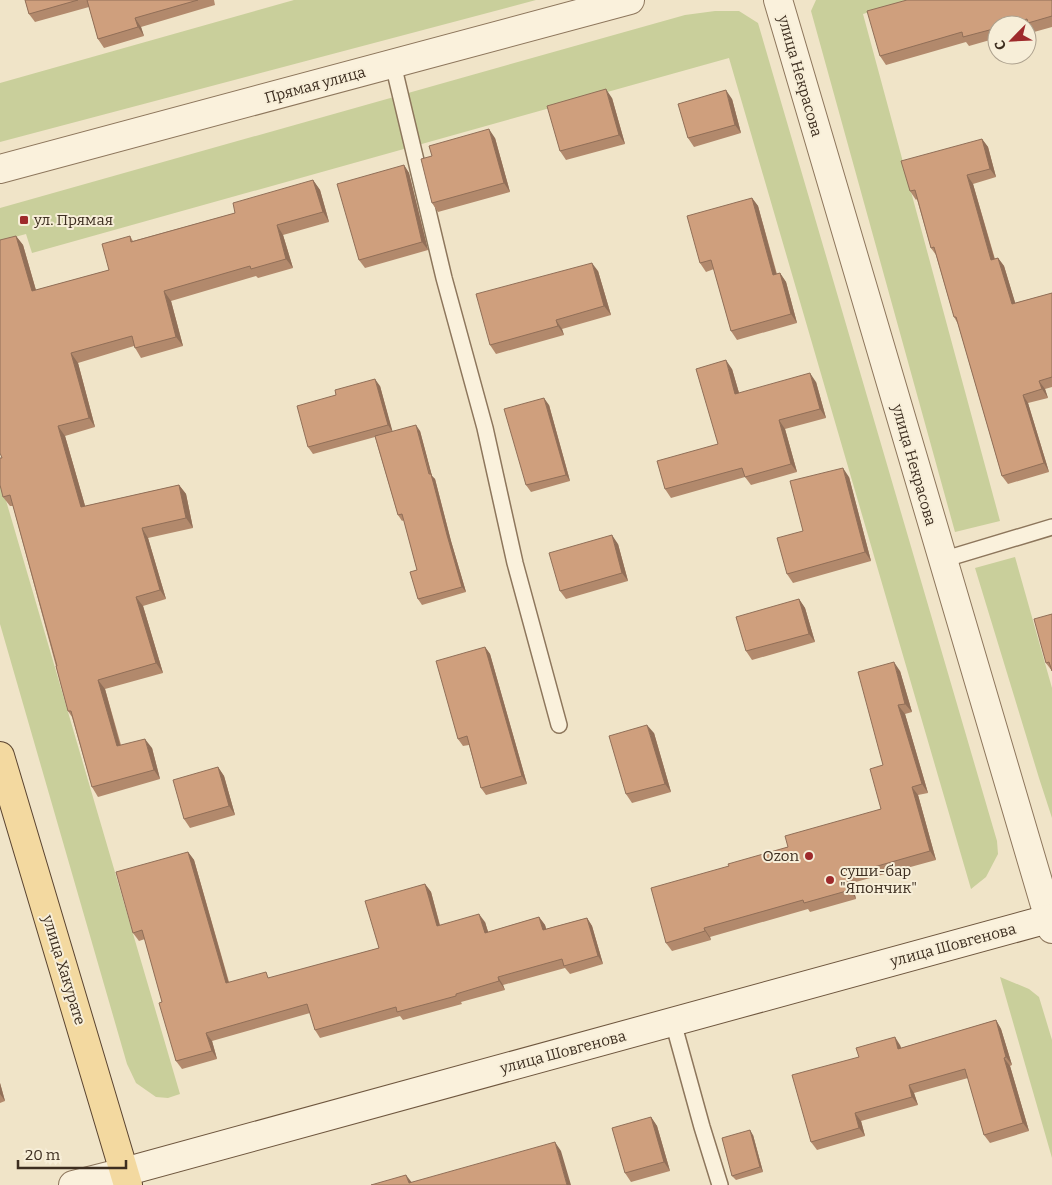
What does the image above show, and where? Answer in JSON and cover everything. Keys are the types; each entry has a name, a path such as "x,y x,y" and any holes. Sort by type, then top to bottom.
{"main road":[{"name":"улица Хакурате","path":"0,756 126,1178"}],"street":[{"name":"Прямая улица","path":"0,169 630,0"},
{"name":"улица Некрасова","path":"778,0 942,560 1051,922"},
{"name":"улица Шовгенова","path":"73,1185 126,1178 673,1022 1051,922"}],"lane":[{"path":"393,64 444,278 485,428 515,563 559,725"},
{"path":"942,560 1052,527"},
{"path":"673,1022 720,1185"}],"green space":[{"path":"294,0 536,0 0,142 0,83"},
{"path":"816,0 908,0 863,14 1000,521 955,532 811,11"},
{"path":"715,11 739,11 758,23 997,841 998,854 986,877 971,889 729,58 32,253 26,234 0,241 0,208 685,15"},
{"path":"0,480 180,1094 168,1098 156,1097 136,1083 127,1064 0,624"},
{"path":"1015,557 1052,688 1052,818 975,568"},
{"path":"1000,977 1029,989 1039,997 1052,1040 1052,1158"}],"building":[{"path":"25,0 78,0 29,14"},
{"path":"87,0 198,0 135,18 138,27 98,39"},
{"path":"907,0 1052,0 1052,16 1037,20 1037,15 987,15 987,31 963,37 962,32 880,56 867,11"},
{"path":"606,89 619,135 560,151 547,106"},
{"path":"726,90 735,125 688,138 678,104"},
{"path":"489,129 504,183 432,203 421,159 432,156 429,146"},
{"path":"982,139 990,169 967,175 991,260 998,258 1012,304 1052,293 1052,377 1039,381 1042,389 1023,395 1044,463 1002,476 934,247 931,248 915,190 910,191 901,161"},
{"path":"404,165 422,242 359,260 337,184"},
{"path":"313,180 323,212 277,225 286,259 251,269 250,266 164,291 176,337 135,348 132,336 71,353 89,418 58,426 81,507 179,485 186,518 142,528 160,590 136,597 156,663 98,680 117,746 145,739 154,770 92,787 71,711 68,711 10,495 3,497 0,485 0,458 2,458 0,453 0,240 16,236 32,291 109,270 102,244 130,236 131,242 235,213 233,203"},
{"path":"752,198 773,275 780,273 791,314 731,331 711,260 700,263 687,216"},
{"path":"592,263 604,306 556,320 558,326 490,345 476,294"},
{"path":"726,360 735,394 810,373 820,409 779,420 791,464 745,477 742,468 665,489 657,461 718,444 696,369"},
{"path":"375,379 388,425 308,447 297,406 336,395 335,390"},
{"path":"544,398 566,475 526,485 504,409"},
{"path":"416,425 462,587 418,599 410,572 417,570 402,514 398,515 375,436"},
{"path":"843,468 865,552 787,574 777,538 803,531 790,481"},
{"path":"612,535 622,573 560,591 549,553"},
{"path":"799,599 809,634 746,651 736,617"},
{"path":"1052,614 1052,671 1049,662 1046,663 1034,619"},
{"path":"485,647 522,776 481,788 467,736 458,739 436,661"},
{"path":"894,662 905,704 898,705 922,784 912,787 930,851 846,875 850,890 804,903 803,900 704,928 705,931 666,943 651,888 788,847 785,836 881,809 870,769 883,765 858,672"},
{"path":"647,725 665,784 626,794 609,736"},
{"path":"218,767 229,806 184,819 173,780"},
{"path":"188,852 226,983 266,972 268,978 379,948 365,901 425,884 437,926 479,914 485,933 539,917 543,930 587,918 598,956 564,966 562,959 498,977 499,981 456,994 456,996 397,1012 396,1007 315,1030 307,1004 206,1033 212,1051 176,1061 159,1003 162,1002 142,930 133,933 116,872"},
{"path":"996,1020 1006,1057 1004,1058 1023,1123 984,1135 965,1069 909,1085 912,1097 855,1113 859,1128 811,1142 792,1075 859,1057 856,1048 895,1037 898,1049"},
{"path":"651,1117 664,1162 625,1173 612,1128"},
{"path":"750,1130 760,1167 732,1176 722,1138"},
{"path":"555,1142 567,1185 371,1185 406,1175 409,1183"}],"place":[{"name":"ул. Прямая","path":"24,220"},
{"name":"Ozon","path":"809,856"},
{"name":"суши-бар \"Япончик\"","path":"830,880"}]}
